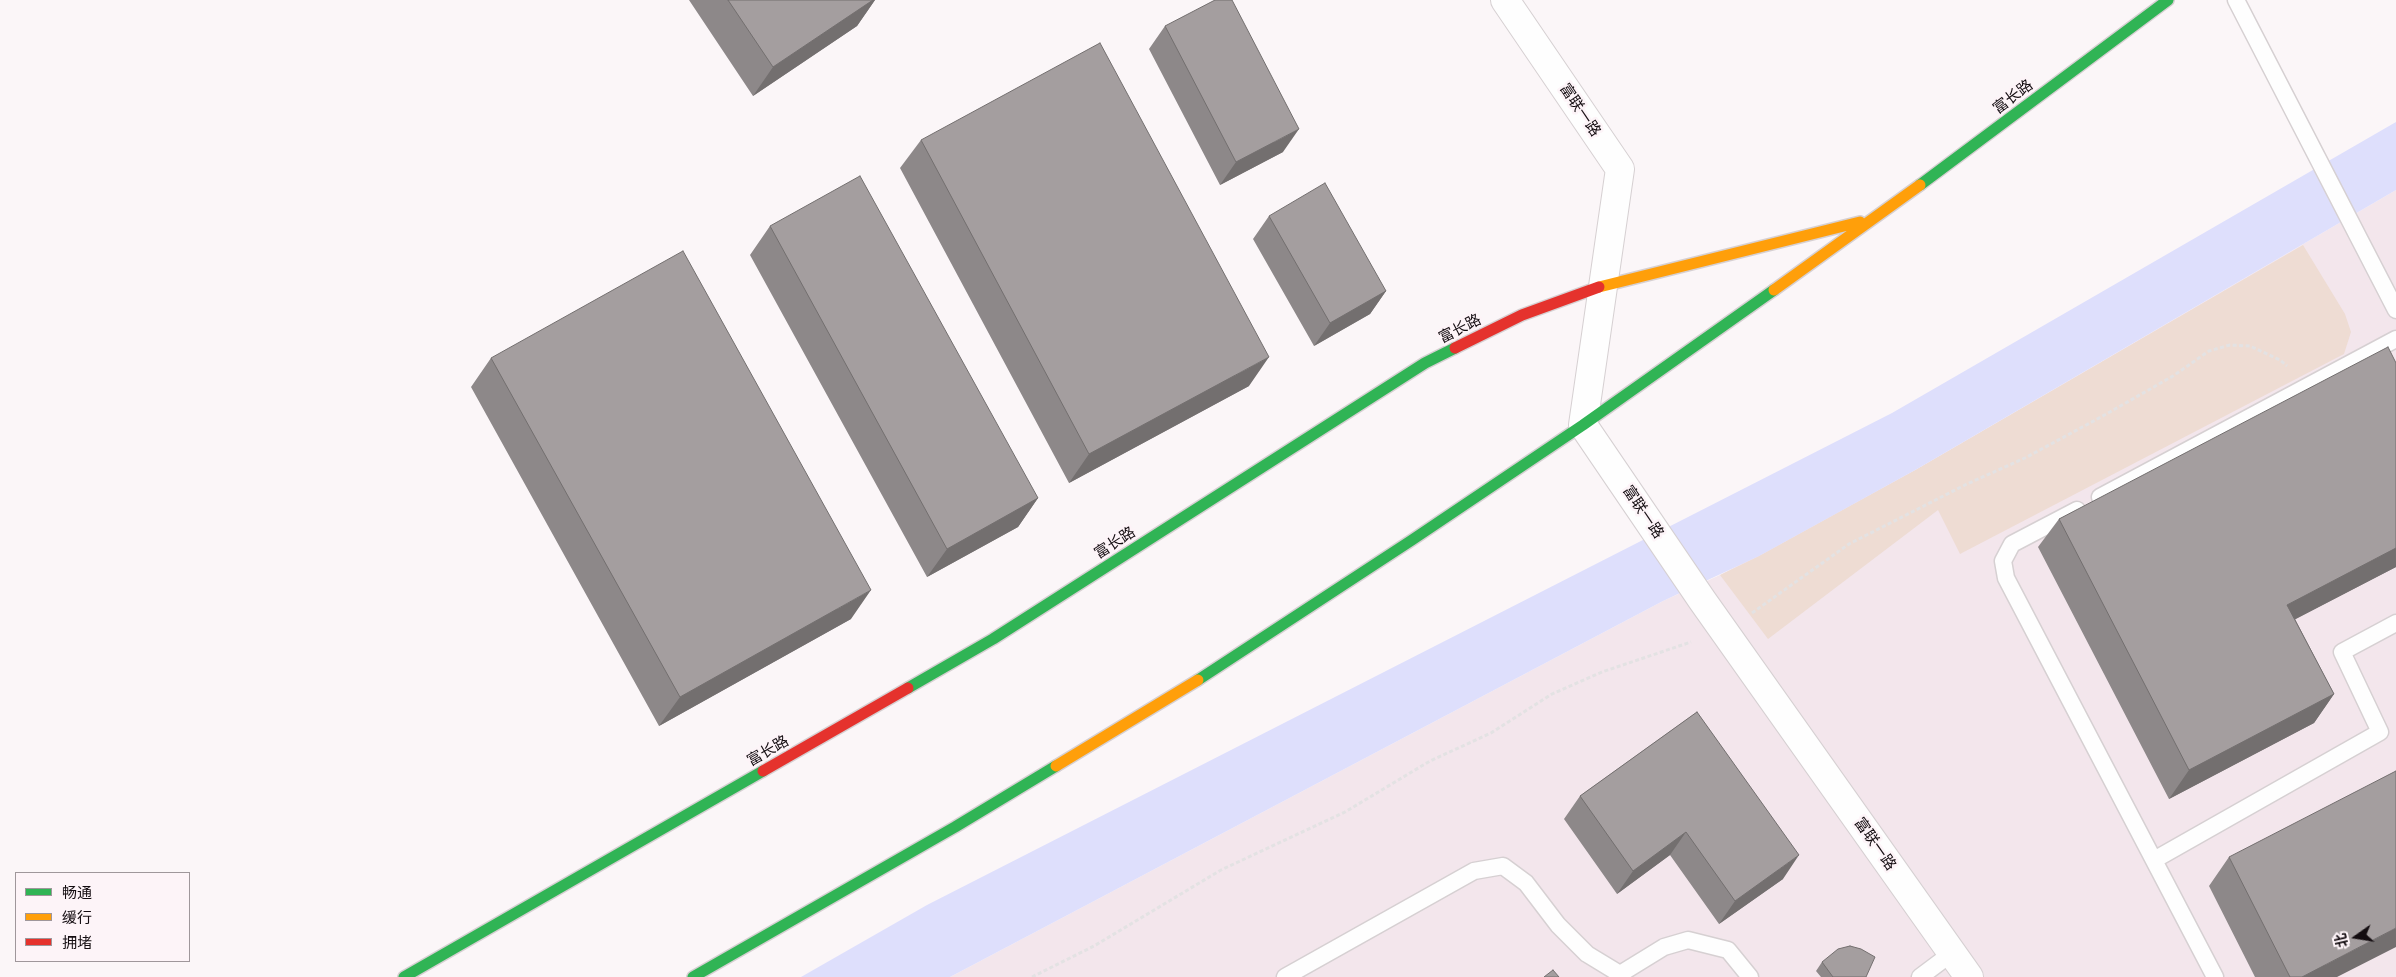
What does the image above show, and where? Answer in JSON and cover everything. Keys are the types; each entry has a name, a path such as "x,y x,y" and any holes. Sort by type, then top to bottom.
{"main road":[{"name":"富长路","path":"693,977 955,827 1194,682 1412,540 1583,425 1876,218 2168,0"},
{"name":"富长路","path":"404,977 993,639 1425,363 1522,314 1604,286 1876,218"}],"street":[{"name":"富联一路","path":"1505,0 1620,169 1583,425 1702,600 1969,977"}],"lane":[{"path":"2236,0 2396,310"},
{"path":"2215,977 2006,578 2003,561 2012,544 2396,339"},
{"path":"2154,860 2380,732 2342,652 2396,623"},
{"path":"1285,977 1311,971 1474,871 1504,866 1526,882 1558,925 1587,954 1620,976 1664,946 1688,940 1728,950 1750,977"},
{"path":"1920,977 1952,953"}],"path":[{"path":"1032,977 1094,946 1221,870 1345,812 1430,761 1491,734 1552,694 1647,656 1724,631 1849,544 2067,435 2173,376 2209,351 2230,345 2250,346 2280,360 2310,385"}],"shaded area":[{"path":"2396,190 2396,977 950,977 1663,601 1720,575 1917,469"},
{"path":"2303,245 2345,314 2351,332 2344,354 1960,554 1938,510 1768,639 1720,575 1759,556 1917,469"}],"water":[{"path":"2396,122 2396,190 1917,469 1759,556 1663,601 950,977 801,977 927,905 1892,413"}],"building":[{"path":"728,0 873,0 773,67"},
{"path":"1215,0 1232,0 1299,129 1236,162 1165,26"},
{"path":"1100,43 1269,357 1089,454 921,140"},
{"path":"860,176 1038,498 947,549 770,226"},
{"path":"1325,183 1386,291 1330,323 1269,216"},
{"path":"683,251 871,590 680,697 491,358"},
{"path":"2388,347 2396,363 2396,548 2287,605 2334,694 2189,770 2059,519"},
{"path":"1697,712 1799,855 1735,901 1686,832 1633,871 1580,796"},
{"path":"2396,771 2396,928 2302,977 2290,977 2229,857"},
{"path":"1850,946 1861,949 1875,957 1866,977 1833,977 1822,962 1838,949"},
{"path":"1553,970 1559,977 1544,977"}],"traffic: fast":[{"path":"1920,185 2168,0"},
{"path":"1198,680 1583,425 1774,290"},
{"path":"908,688 993,639 1425,363 1455,348"},
{"path":"693,977 955,827 1056,766"},
{"path":"404,977 763,771"}],"traffic: slow":[{"path":"1774,290 1920,185"},
{"path":"1599,287 1860,222"},
{"path":"1056,766 1198,680"}],"traffic: jam":[{"path":"1455,348 1522,315 1599,287"},
{"path":"763,771 908,688"}]}
